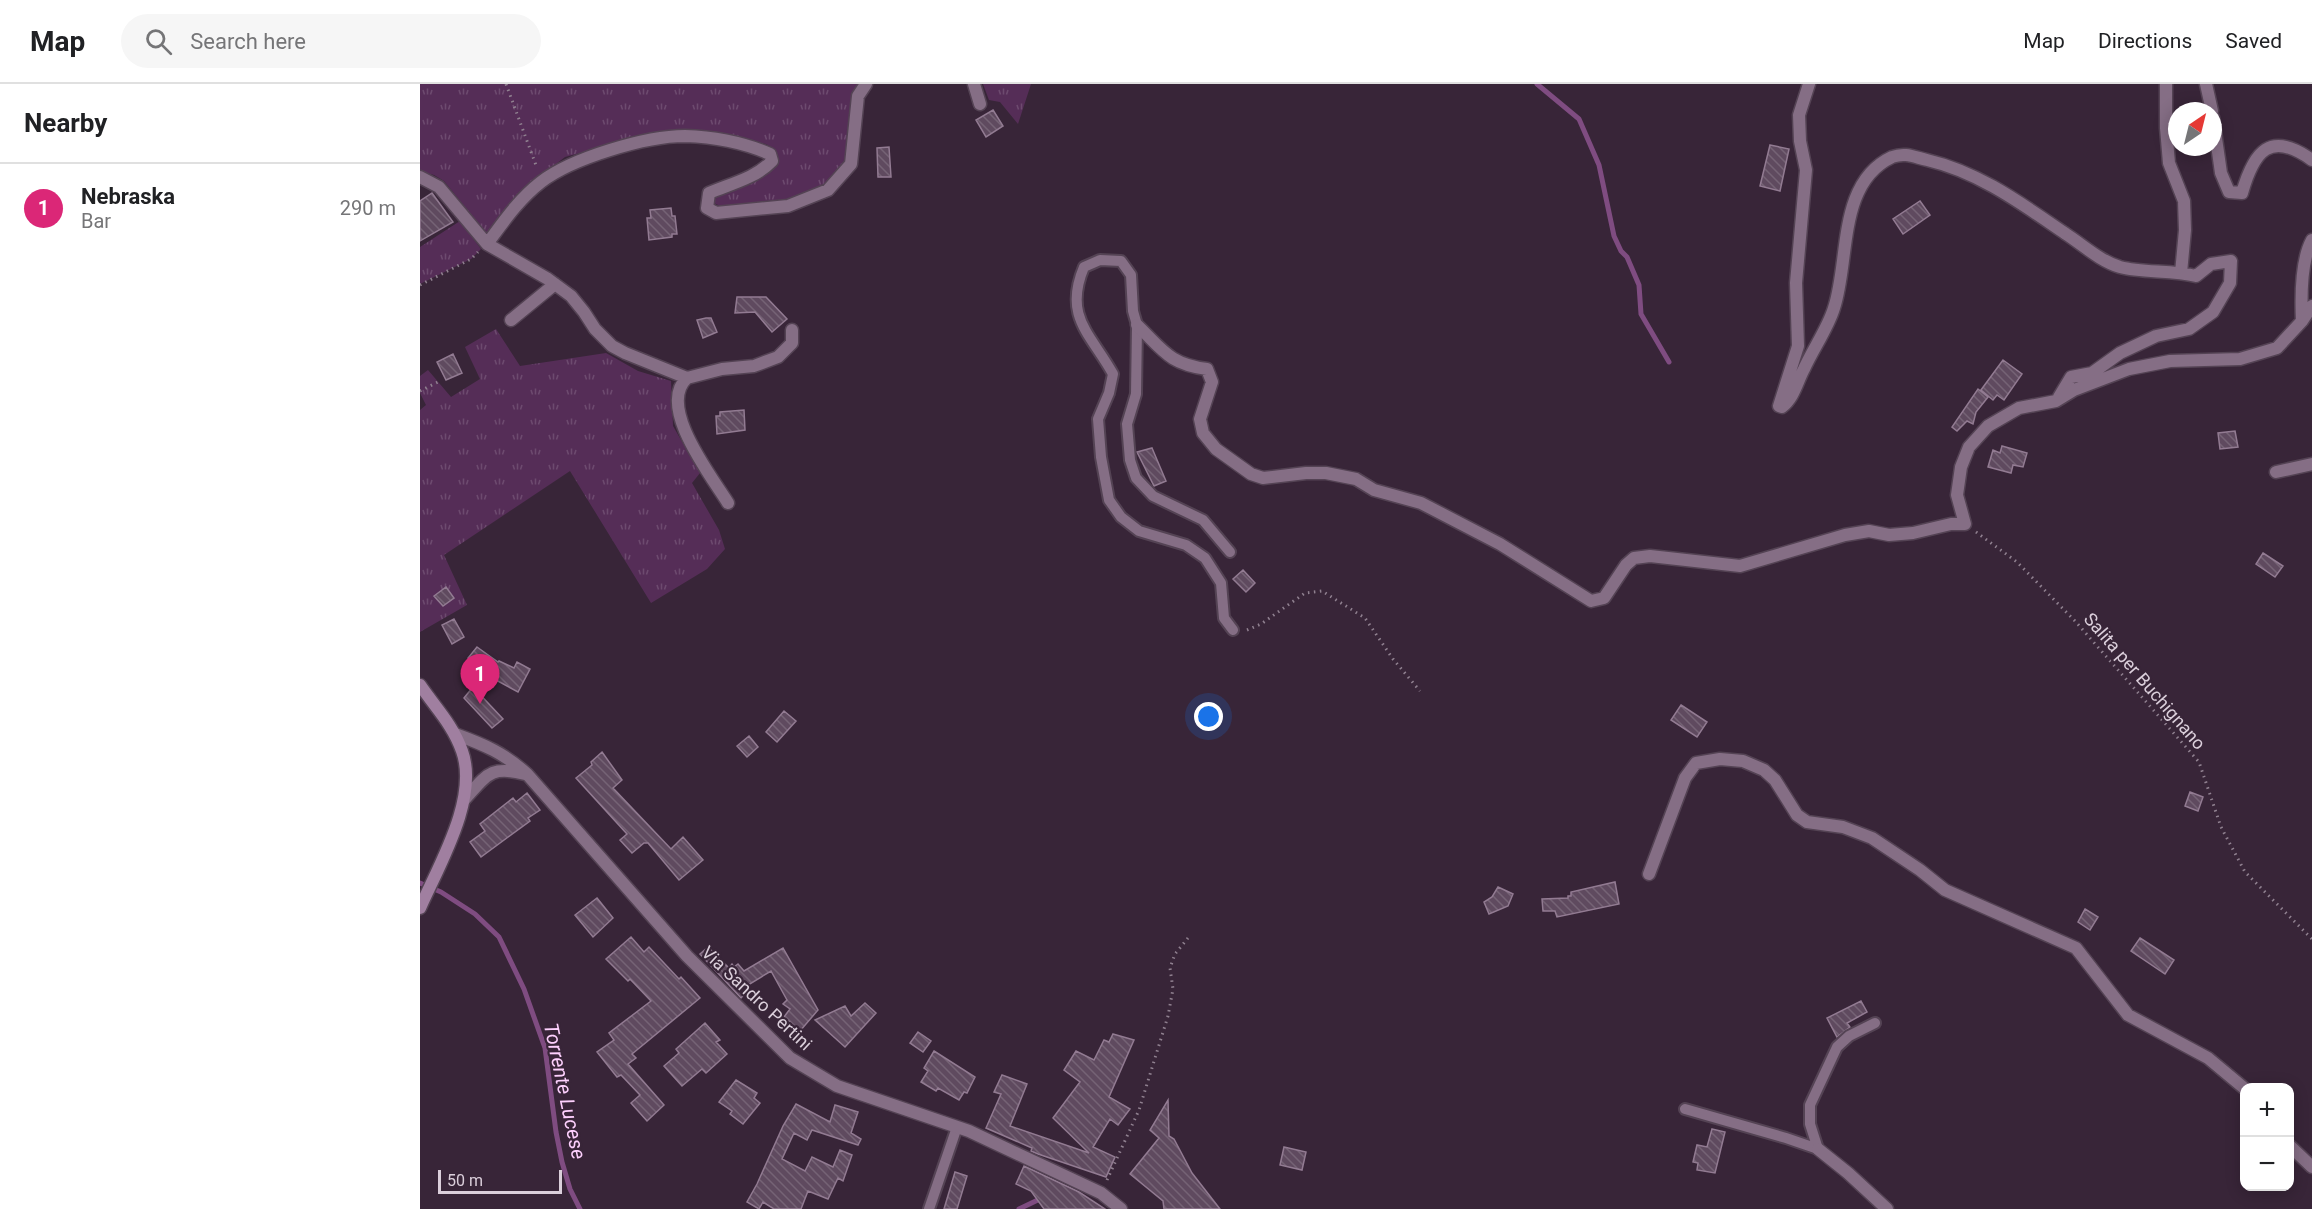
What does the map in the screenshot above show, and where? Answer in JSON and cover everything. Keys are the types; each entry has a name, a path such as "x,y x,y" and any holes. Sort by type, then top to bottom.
{"main road":[{"path":"420,685 450,724 463,752 467,771 464,800 456,825 420,908"}],"street":[{"path":"487,244 519,201 569,164 655,139 684,136 756,147 770,154 772,161 766,167 737,183 710,193 706,200 707,208 716,213 788,206 828,190 850,164 858,96 866,84"},
{"path":"974,84 980,104"},
{"path":"1809,84 1799,115 1800,141 1806,170 1796,283 1798,346 1778,404 1782,407 1792,396 1834,310 1850,215 1862,185 1883,162 1901,153 1950,165 1997,187 2096,255 2120,267 2196,276 2211,264 2231,261 2230,283 2213,312 2189,329 2156,336 2120,353 2092,373 2071,377 2056,401"},
{"path":"2166,84 2169,163 2184,201 2181,273"},
{"path":"2206,84 2210,102"},
{"path":"2219,156 2221,173 2229,192 2242,193 2248,172 2263,150 2278,144 2292,148 2312,160"},
{"path":"420,177 439,187 487,244 571,296 595,329 612,346 687,378"},
{"path":"2302,321 2307,248 2312,240"},
{"path":"511,320 555,284"},
{"path":"1137,325 1172,359 1191,367 1207,369 1212,382 1200,419 1203,433 1216,449 1251,474 1263,478 1306,472 1326,473 1356,479 1374,490 1421,503 1500,544 1591,601 1604,598 1626,565 1635,558 1650,556 1740,566 1845,535 1869,531 1889,535 1913,533 1951,524 1965,524 1957,495 1961,467 1969,447 1988,426 2019,408 2056,401 2074,390 2129,369 2170,361 2240,359 2277,348 2302,321 2312,306"},
{"path":"728,503 693,450 681,425 679,390 687,378 722,369 754,366 777,357 792,343 792,330"},
{"path":"2276,472 2312,464"},
{"name":"Via Sandro Pertini","path":"455,734 482,744 509,758 527,774 687,956 790,1058 837,1086 957,1127 1101,1193 1121,1209"},
{"path":"1649,874 1685,778 1696,763 1720,759 1743,762 1764,770 1775,780 1797,815 1808,822 1844,827 1872,838 1945,890 2076,948 2128,1015 2208,1058 2240,1085"},
{"path":"464,800 490,774 505,769 527,774"},
{"path":"1818,1149 1887,1209"},
{"path":"2294,1151 2312,1167"}],"lane":[{"path":"1230,552 1203,520 1153,496 1136,478 1130,460 1127,424 1136,394 1137,325 1133,311 1131,275 1121,261 1100,260 1084,267 1077,283 1076,303 1081,324 1113,374 1109,393 1098,419 1108,500 1120,517 1139,531 1186,545 1205,558 1221,583 1224,618 1233,630"},
{"path":"1818,1149 1810,1124 1810,1105 1814,1095 1837,1047 1849,1036 1875,1023"},
{"path":"1685,1109 1818,1149"},
{"path":"929,1209 957,1127"}],"path":[{"path":"506,84 542,182"},
{"path":"420,285 471,259 487,244"},
{"path":"420,391 438,382"},
{"name":"Salita per Buchignano","path":"1965,524 2017,562 2067,612 2199,762 2221,827 2245,872 2312,939"},
{"path":"1233,630 1246,630 1261,624 1305,593 1322,591 1365,618 1393,659 1420,691"},
{"path":"1101,1193 1139,1110 1168,1016 1173,989 1170,968 1175,954 1188,938"}],"green space":[{"path":"420,84 860,84 852,97 845,162 824,185 785,201 720,206 714,203 716,197 765,175 779,160 775,149 766,144 683,130 640,137 565,157 517,194 487,234 444,181 420,171"},
{"path":"983,84 1031,84 1018,124 1000,102 989,100"},
{"path":"460,221 481,249 471,259 420,284 420,247"},
{"path":"496,329 520,366 606,353 638,371 671,381 673,426 700,473 692,483 719,530 725,549 707,569 651,603 570,471 444,555 467,605 420,632 420,410 426,405 420,393 420,376 428,370 451,397 480,379 465,347"}],"building":[{"path":"993,110 1003,126 986,137 976,120"},
{"path":"1770,145 1789,149 1780,191 1760,186"},
{"path":"889,147 891,177 878,177 877,148"},
{"path":"432,193 453,222 420,241 420,201"},
{"path":"1920,201 1930,215 1903,234 1893,219"},
{"path":"671,208 672,216 675,216 677,234 672,234 672,237 649,240 647,218 651,218 650,210"},
{"path":"737,297 766,297 787,319 772,332 755,312 735,313"},
{"path":"711,318 717,332 703,338 697,320"},
{"path":"453,354 462,373 446,380 437,362"},
{"path":"2003,360 2022,374 2004,400 1997,395 1993,400 1981,390"},
{"path":"1978,389 1988,397 1976,412 1973,424 1967,421 1957,431 1952,427"},
{"path":"744,410 745,430 717,434 716,416 720,416 720,412"},
{"path":"2235,431 2238,447 2220,449 2218,433"},
{"path":"2002,446 2027,453 2023,467 2013,465 2011,473 1988,467 1993,450 2000,453"},
{"path":"1152,448 1166,481 1154,486 1137,452"},
{"path":"2263,553 2283,566 2275,577 2256,564"},
{"path":"1243,570 1255,583 1246,592 1233,579"},
{"path":"446,587 454,598 443,606 434,596"},
{"path":"454,619 464,637 452,644 442,625"},
{"path":"477,647 498,662 514,668 517,662 530,669 518,692 485,674 487,672 468,658"},
{"path":"473,687 503,719 492,728 464,698"},
{"path":"1681,705 1707,722 1697,737 1671,720"},
{"path":"784,711 796,721 777,742 766,732"},
{"path":"749,736 758,747 747,757 737,746"},
{"path":"602,752 622,780 613,788 671,849 683,837 703,860 679,880 648,843 644,843 632,853 620,840 627,834 576,778 592,765 591,762"},
{"path":"2190,792 2203,797 2198,811 2185,806"},
{"path":"527,793 540,810 528,818 530,821 481,857 470,842 485,831 480,824 513,798 516,802"},
{"path":"1615,882 1619,904 1557,917 1555,911 1543,911 1542,899 1568,898 1571,892"},
{"path":"1498,887 1513,894 1508,906 1489,914 1484,902 1492,897"},
{"path":"597,898 613,918 593,937 575,915"},
{"path":"2085,909 2098,917 2090,930 2078,922"},
{"path":"631,937 644,952 649,947 700,998 632,1054 636,1058 628,1064 664,1105 647,1121 631,1103 640,1095 621,1075 617,1077 597,1052 614,1040 609,1033 651,1001 606,959"},
{"path":"2140,938 2174,960 2165,974 2131,951"},
{"path":"708,947 729,968 732,964 734,967 738,964 744,971 783,948 818,1010 800,1031 784,1017 790,1009 783,1004 787,1000 771,971 748,985 750,988 741,998 700,954"},
{"path":"1861,1001 1867,1012 1847,1023 1850,1027 1837,1037 1827,1018"},
{"path":"865,1003 876,1013 845,1047 815,1020 845,1006 851,1016"},
{"path":"705,1023 720,1040 716,1042 727,1054 706,1073 702,1069 682,1086 664,1066 679,1053 676,1049"},
{"path":"918,1032 931,1041 923,1052 910,1043"},
{"path":"1113,1034 1134,1040 1109,1097 1130,1109 1118,1125 1110,1119 1093,1147 1115,1157 1106,1177 1038,1154 1031,1151 1032,1148 986,1128 1001,1094 994,1092 1002,1075 1027,1084 1010,1126 1089,1153 1053,1118 1080,1082 1064,1070 1076,1051 1094,1060 1104,1040 1109,1042"},
{"path":"934,1051 975,1077 967,1093 964,1092 959,1100 938,1088 936,1091 921,1082 928,1071 924,1068"},
{"path":"736,1080 757,1093 754,1098 760,1103 743,1124 730,1114 732,1111 719,1102"},
{"path":"1168,1100 1169,1136 1174,1139 1192,1173 1220,1209 1164,1209 1163,1201 1130,1174 1159,1138 1150,1130"},
{"path":"796,1104 830,1122 835,1105 858,1112 851,1133 861,1139 858,1145 812,1130 807,1140 794,1133 782,1159 805,1171 812,1157 833,1167 840,1150 852,1155 843,1181 838,1178 828,1199 808,1191 801,1209 774,1209 763,1202 759,1209 747,1202"},
{"path":"1712,1129 1725,1132 1715,1173 1697,1170 1698,1163 1693,1162 1697,1145 1707,1147"},
{"path":"1284,1147 1306,1152 1302,1170 1280,1165"},
{"path":"1024,1166 1079,1192 1105,1209 1044,1209 1031,1191 1016,1184"},
{"path":"955,1172 967,1176 957,1209 944,1209"}],"waterway":[{"path":"1537,84 1579,119 1599,165 1614,236 1621,251 1627,257 1639,285 1641,314 1669,362"},
{"name":"Torrente Lucese","path":"420,883 441,892 475,914 499,937 524,989 545,1048 562,1162 570,1189 580,1209"},
{"path":"1019,1209 1042,1198"}],"place":[{"name":"Nebraska","path":"480,704"}]}
